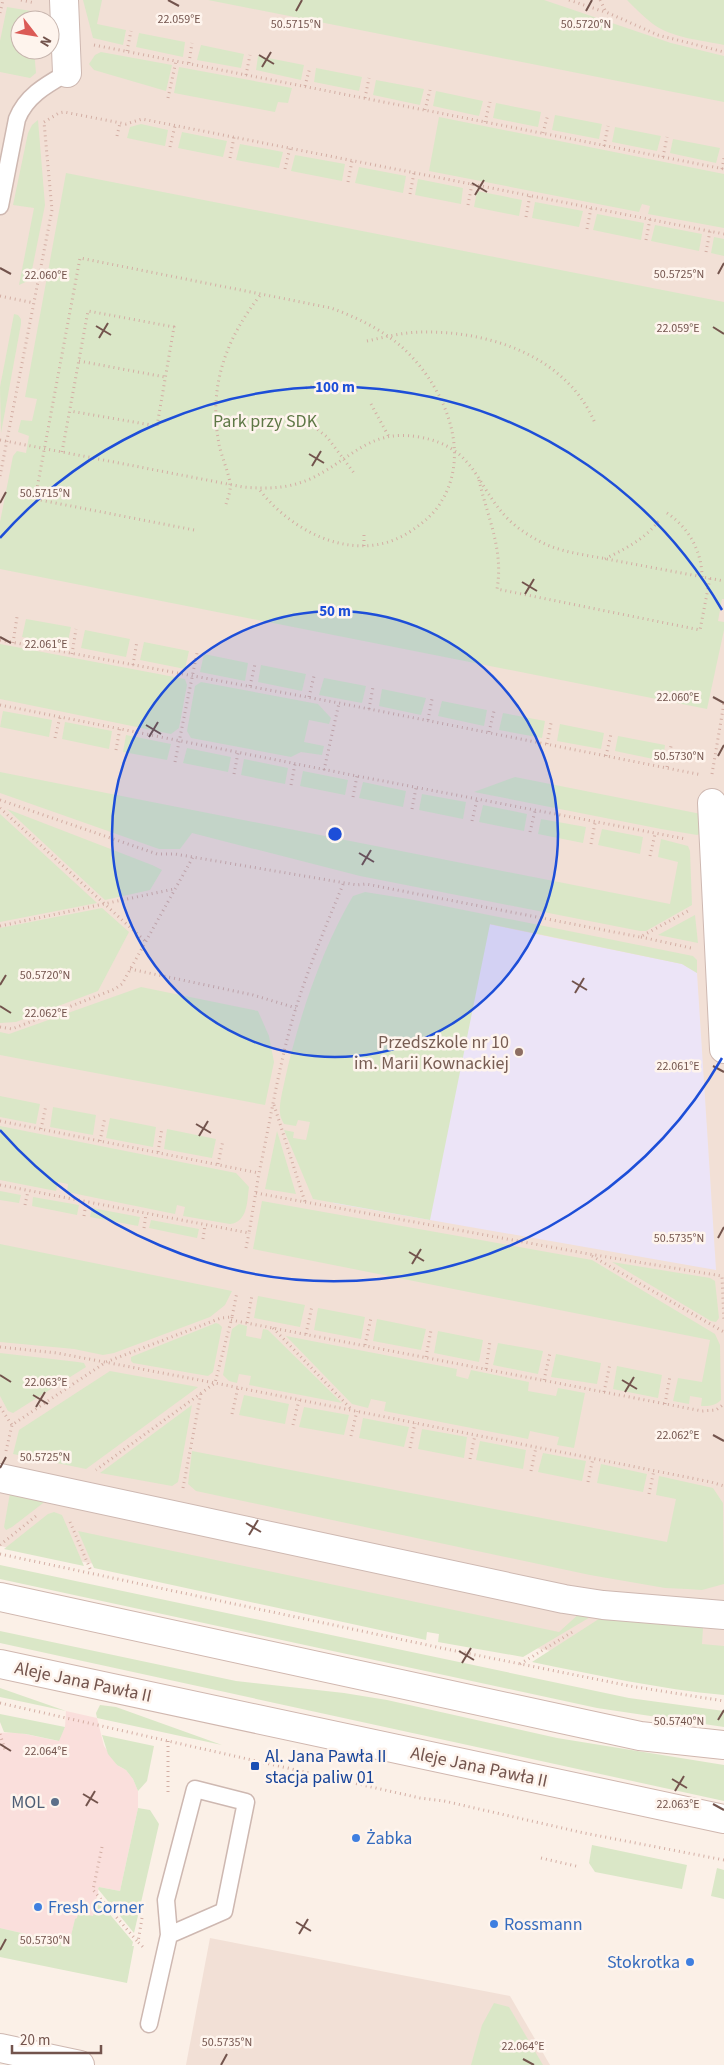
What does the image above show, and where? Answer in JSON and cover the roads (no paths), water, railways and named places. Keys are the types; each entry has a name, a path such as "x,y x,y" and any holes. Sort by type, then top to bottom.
{"main road":[{"path":"64,0 67,74"},
{"path":"712,803 724,1049"},
{"path":"0,1478 66,1505 564,1599 724,1615"},
{"path":"0,1597 640,1736 724,1745"},
{"name":"Aleje Jana Pawła II","path":"0,1664 724,1820"},
{"path":"0,2048 80,2065"}],"lane":[{"path":"0,206 17,119 21,109 41,88 67,74"},
{"path":"149,2024 169,1935 166,1900 195,1789 246,1802 224,1911 169,1935"}],"place":[{"name":"Przedszkole nr 10 im. Marii Kownackiej","path":"519,1052"},
{"name":"Al. Jana Pawła II stacja paliw 01","path":"255,1766"},
{"name":"MOL","path":"55,1802"},
{"name":"Żabka","path":"356,1838"},
{"name":"Fresh Corner","path":"38,1907"},
{"name":"Rossmann","path":"494,1924"},
{"name":"Stokrotka","path":"690,1962"}],"park label":[{"name":"Park przy SDK","path":"265,421"}]}
